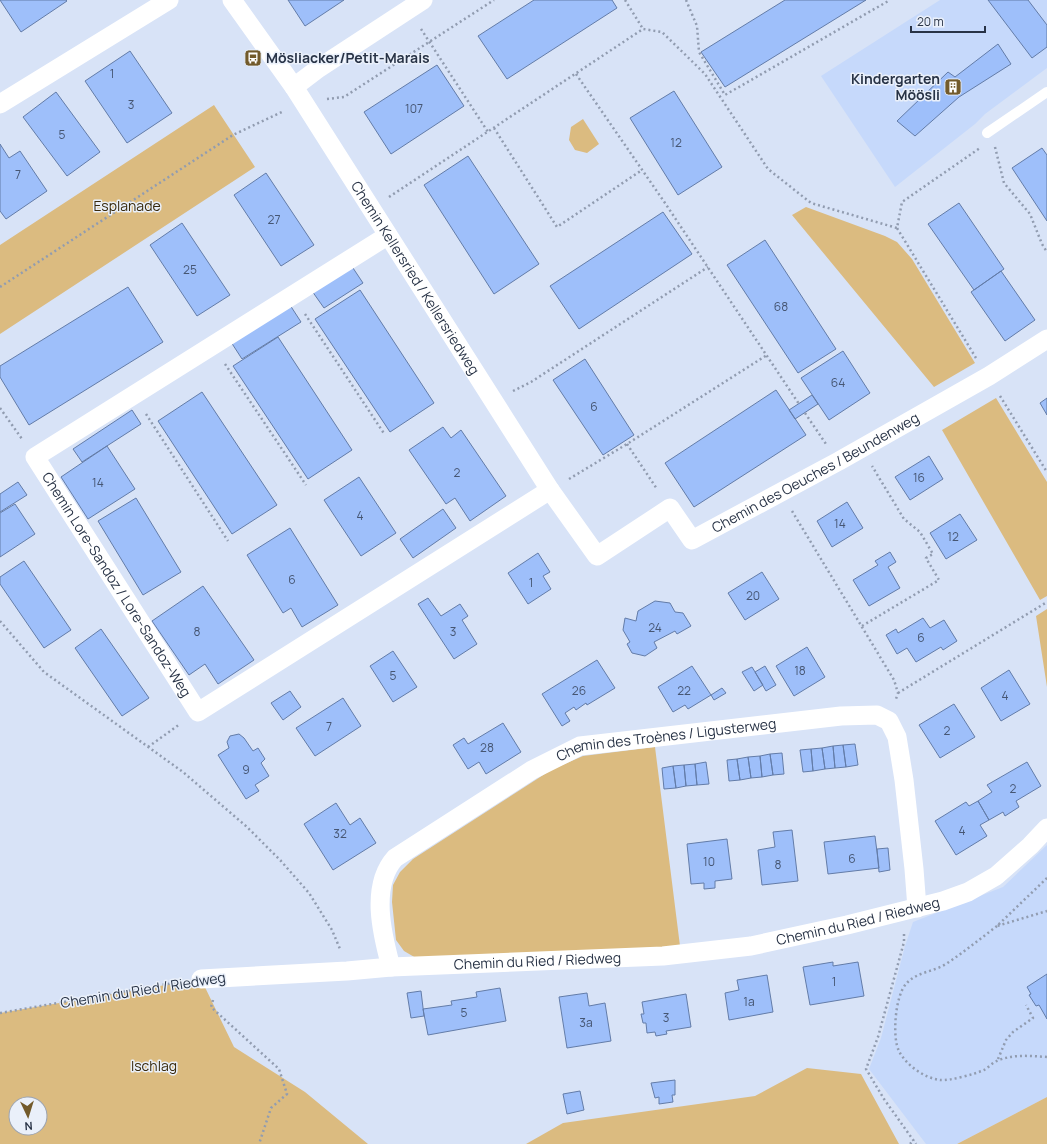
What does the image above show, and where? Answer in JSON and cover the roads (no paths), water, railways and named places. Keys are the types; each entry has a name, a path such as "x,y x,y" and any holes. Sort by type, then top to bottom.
{"street":[{"path":"0,104 169,0"},
{"name":"Chemin Kellersried / Kellersriedweg","path":"232,0 298,95 550,490 597,556"},
{"path":"298,95 319,68 416,5"},
{"name":"Chemin Lore-Sandoz / Lore-Sandoz-Weg","path":"387,236 35,457 198,712 550,490"},
{"name":"Chemin des Oeuches / Beundenweg","path":"597,556 670,508 692,540 845,457 989,376 1047,339"},
{"name":"Chemin des Troènes / Ligusterweg","path":"391,967 382,934 380,912 381,895 387,867 395,858 532,770 580,746 841,716 876,715 889,721 897,737 904,780 914,869 909,909"},
{"name":"Chemin du Ried / Riedweg","path":"201,979 347,971 391,967 663,956 751,946 847,925 968,892 996,876 1030,846 1047,828"}],"lane":[{"path":"987,133 1047,92"}],"place":[{"name":"Mösliacker/Petit-Marais","path":"253,58"},
{"name":"Kindergarten Möösli","path":"953,87"}],"park label":[{"name":"Esplanade","path":"127,206"},
{"name":"Ischlag","path":"154,1066"}]}
